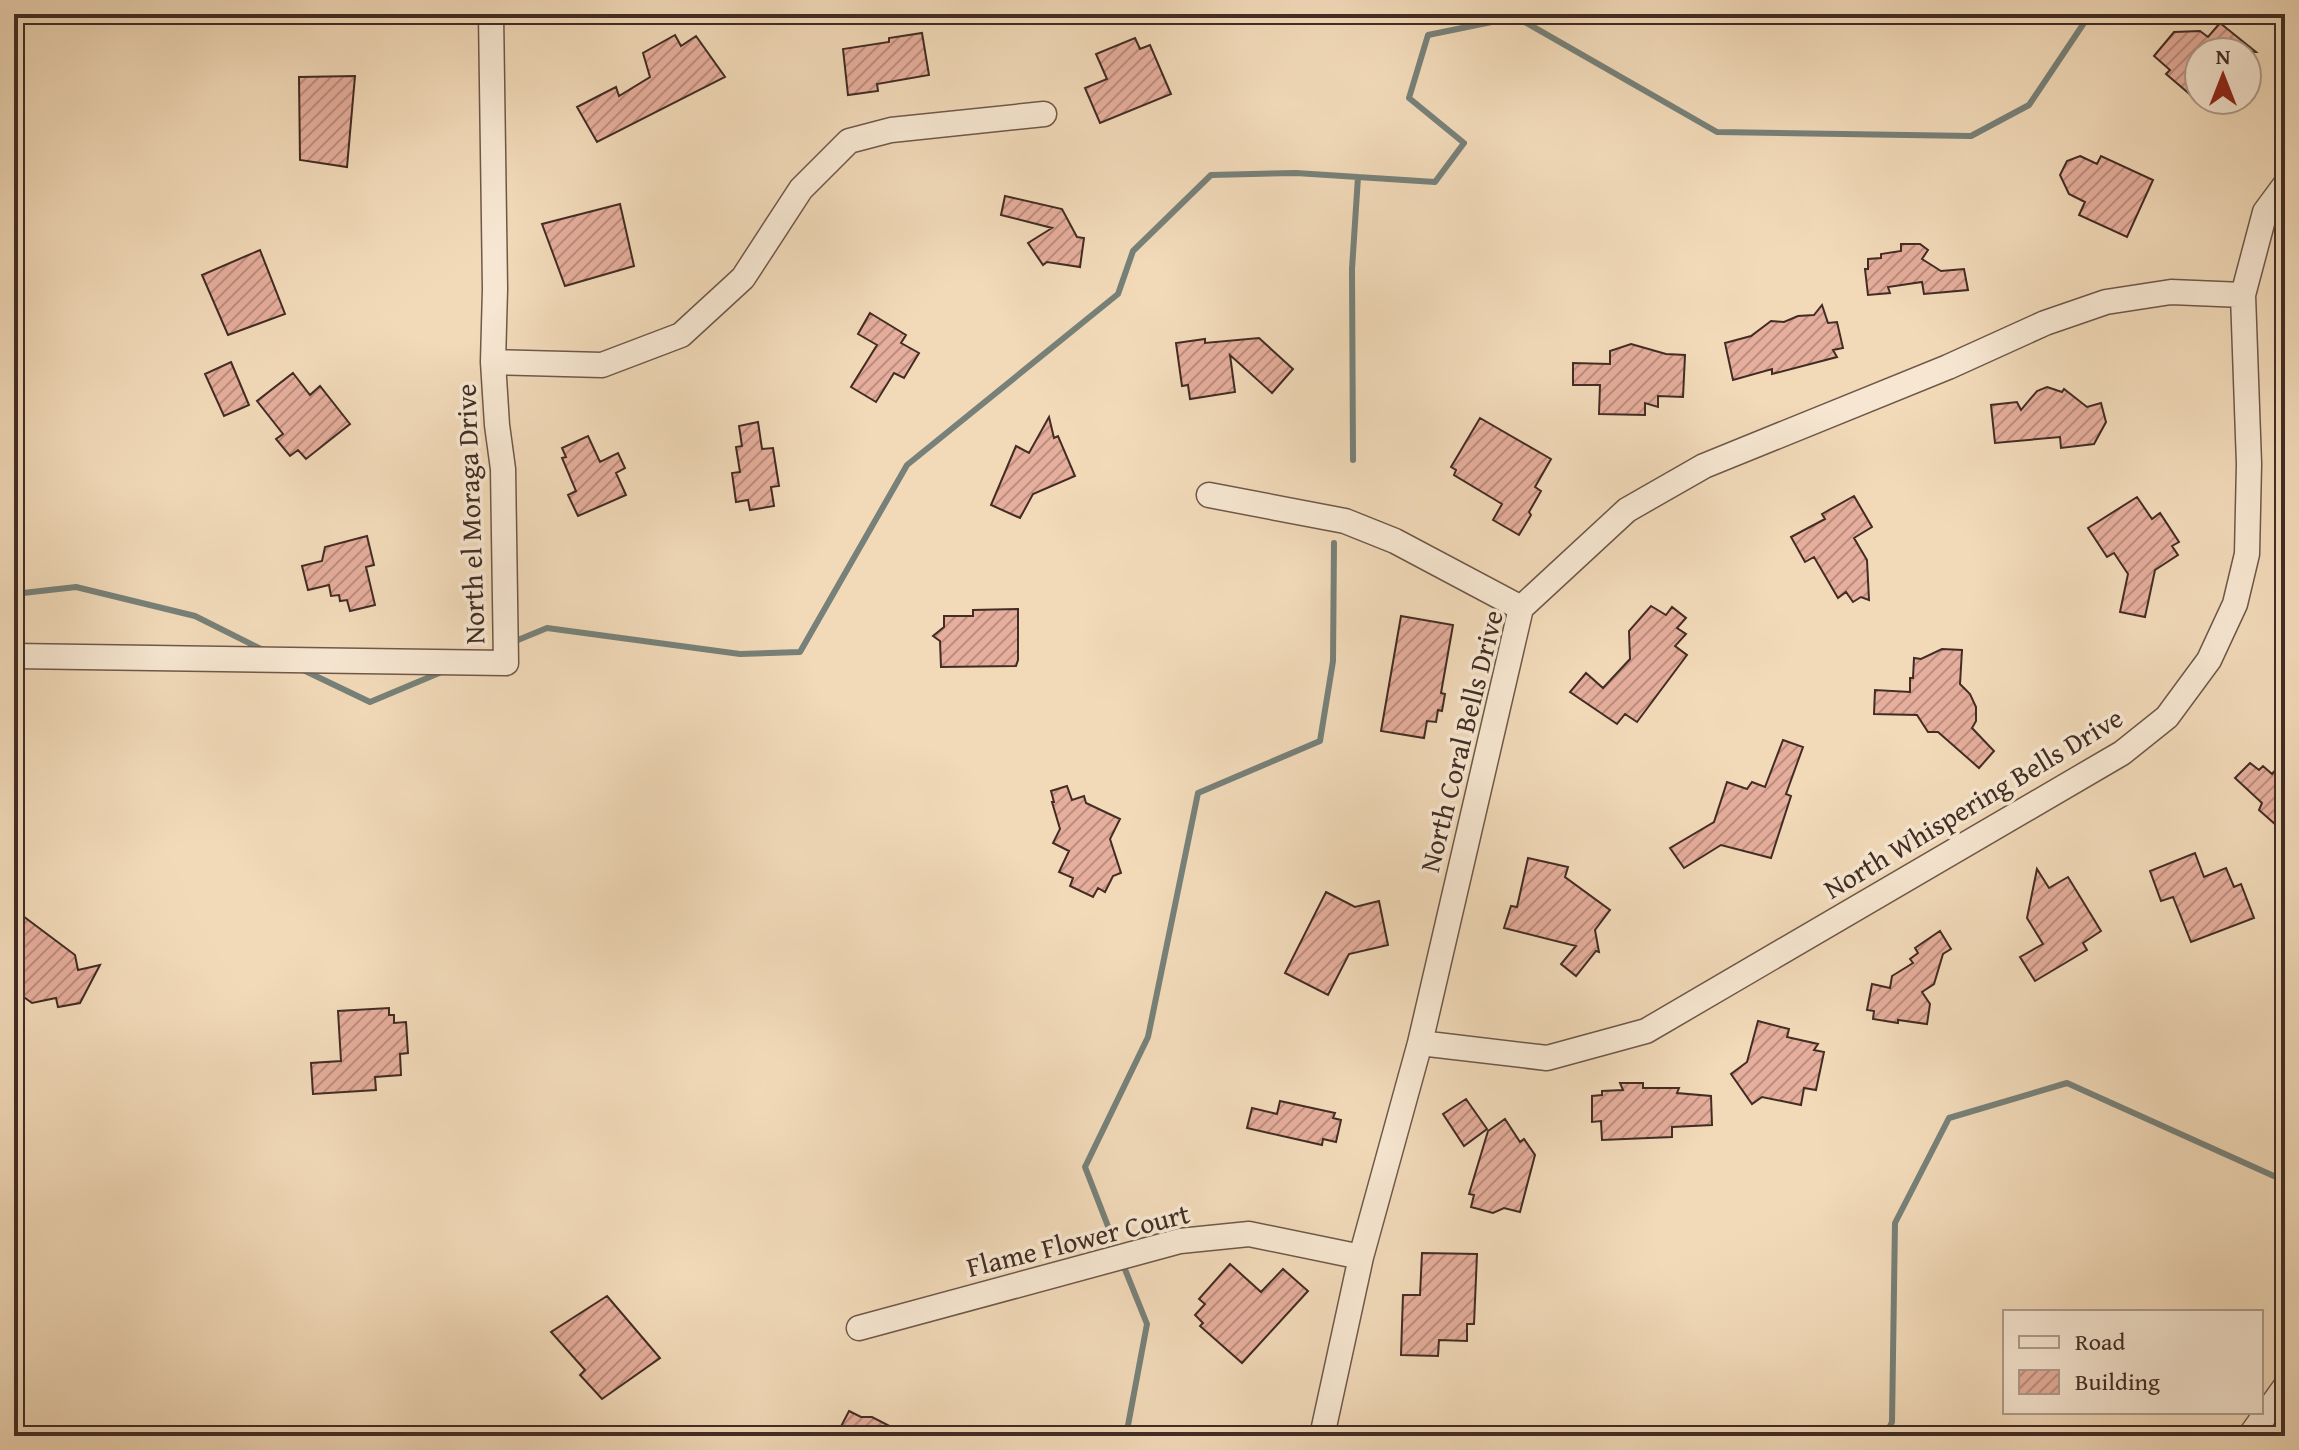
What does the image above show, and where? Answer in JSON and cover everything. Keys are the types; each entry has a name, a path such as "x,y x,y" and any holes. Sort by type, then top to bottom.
{"street":[{"name":"North el Moraga Drive","path":"14,656 506,663 503,469 493,362 495,289 491,14"},
{"path":"493,362 602,365 681,335 743,278 801,189 849,141 891,130 1044,114"},
{"name":"North Whispering Bells Drive","path":"1420,1043 1547,1058 1646,1031 2122,753 2167,717 2209,660 2235,604 2247,554 2249,464 2243,295 2265,212 2285,185"},
{"name":"North Coral Bells Drive","path":"1322,1436 1361,1257 1420,1043 1521,608 1627,510 1704,466 1948,367 2045,323 2106,302 2171,292 2243,295"},
{"path":"1209,495 1345,521 1395,541 1521,608"},
{"name":"Flame Flower Court","path":"859,1328 1180,1241 1249,1234 1361,1257"},
{"path":"2250,1436 2285,1387"}],"building":[{"path":"2220,23 2236,36 2209,36"},
{"path":"2200,31 2207,36 2183,36 2183,88 2166,74 2170,70 2154,56 2174,32"},
{"path":"922,33 929,75 877,84 878,91 848,95 843,49"},
{"path":"675,35 681,46 696,36 725,77 597,142 577,107 616,87 619,96 650,77 643,53"},
{"path":"1135,38 1140,49 1150,45 1171,94 1100,123 1085,88 1107,79 1096,54"},
{"path":"355,76 347,167 300,160 299,77"},
{"path":"2080,156 2097,164 2101,156 2153,180 2127,237 2079,215 2085,202 2069,194 2060,175 2067,161"},
{"path":"1005,196 1062,209 1077,237 1084,238 1080,267 1047,262 1043,265 1028,243 1052,228 1001,215"},
{"path":"620,204 634,266 565,286 542,224"},
{"path":"1901,244 1920,244 1928,250 1922,259 1941,271 1964,269 1968,290 1924,294 1922,282 1888,287 1890,293 1868,295 1865,269 1868,269 1868,259 1901,251"},
{"path":"260,250 285,314 228,335 202,275"},
{"path":"1822,305 1828,323 1837,322 1843,348 1833,350 1837,357 1772,374 1772,369 1733,380 1725,343 1751,336 1771,321 1784,322 1798,316 1814,315"},
{"path":"870,313 906,335 901,343 919,353 904,378 894,373 876,402 851,387 877,345 858,334"},
{"path":"1259,338 1293,369 1272,393 1230,355 1235,392 1190,399 1188,385 1182,386 1176,343"},
{"path":"1631,344 1666,354 1685,355 1683,397 1658,396 1658,407 1645,403 1645,415 1599,414 1600,385 1573,385 1573,363 1610,364 1610,351"},
{"path":"231,362 249,405 224,416 205,374"},
{"path":"293,373 310,395 320,386 350,424 306,459 298,450 290,456 276,439 283,434 257,401"},
{"path":"2047,387 2062,392 2064,389 2087,407 2101,403 2106,422 2094,444 2061,448 2060,437 1995,443 1991,405 2017,402 2021,410 2037,391"},
{"path":"1049,417 1054,438 1058,436 1075,476 1033,494 1020,518 991,505 1016,446 1029,453"},
{"path":"1480,418 1551,459 1535,487 1541,491 1519,535 1493,520 1502,504 1454,475 1456,470 1451,467"},
{"path":"758,422 762,449 773,448 779,486 771,487 774,506 750,510 748,500 736,502 732,473 740,472 736,447 742,446 739,426"},
{"path":"588,436 600,462 618,453 625,468 616,473 626,495 578,516 568,495 576,491 562,458 566,457 562,448"},
{"path":"1854,496 1872,527 1854,538 1867,560 1869,600 1861,597 1853,602 1846,592 1838,598 1814,557 1805,562 1791,537 1825,519 1822,514"},
{"path":"2137,497 2152,519 2160,513 2179,542 2172,546 2178,555 2155,570 2145,617 2120,612 2128,574 2114,553 2107,557 2088,528"},
{"path":"367,536 374,565 366,567 375,605 350,611 347,600 340,601 339,595 331,596 329,585 308,590 302,566 322,561 325,547"},
{"path":"1651,606 1666,615 1672,607 1686,618 1677,628 1686,634 1675,646 1687,655 1637,722 1625,714 1617,724 1570,692 1586,673 1603,688 1630,659 1629,631"},
{"path":"1018,609 1016,666 941,667 940,641 933,636 944,627 944,616 973,616 973,610"},
{"path":"1401,616 1453,625 1441,693 1445,694 1442,711 1438,710 1436,722 1427,721 1424,738 1381,731"},
{"path":"1942,649 1962,650 1960,684 1970,694 1976,707 1976,721 1972,728 1994,751 1979,768 1938,732 1928,732 1917,715 1874,714 1875,690 1910,692 1914,658 1921,659"},
{"path":"1783,740 1803,747 1786,794 1791,796 1771,858 1721,845 1684,868 1670,848 1714,822 1727,782 1747,789 1752,782 1765,787"},
{"path":"2285,759 2285,833 2259,810 2262,803 2235,778 2250,763 2259,770 2263,766 2272,774"},
{"path":"1067,786 1072,800 1084,796 1086,803 1120,819 1110,839 1121,873 1113,876 1105,892 1098,888 1093,897 1070,886 1073,878 1059,872 1069,851 1053,843 1060,829 1051,791"},
{"path":"2195,853 2204,877 2226,868 2234,887 2241,884 2254,918 2191,942 2173,897 2161,901 2150,871"},
{"path":"1528,858 1568,867 1565,877 1610,910 1595,930 1599,952 1596,951 1576,976 1561,964 1576,946 1504,928 1511,906 1517,907"},
{"path":"2037,869 2049,888 2068,877 2101,931 2083,943 2087,950 2035,981 2020,957 2043,944 2027,918"},
{"path":"1326,892 1355,907 1379,901 1388,945 1349,954 1328,995 1285,973"},
{"path":"23,916 75,955 78,970 100,965 80,1003 58,1007 56,998 32,1003 14,990 14,927"},
{"path":"1940,931 1951,949 1943,954 1934,984 1922,992 1930,1004 1927,1024 1873,1019 1874,1011 1867,1010 1872,984 1890,988 1892,976 1913,963 1910,959 1918,953 1915,948"},
{"path":"389,1008 389,1015 394,1015 394,1023 406,1022 408,1053 400,1054 401,1075 375,1077 376,1090 313,1094 311,1063 341,1061 338,1011"},
{"path":"1758,1021 1789,1029 1787,1037 1818,1044 1814,1050 1824,1052 1816,1090 1804,1088 1801,1105 1762,1097 1752,1104 1731,1074 1747,1062"},
{"path":"1620,1083 1643,1083 1643,1088 1679,1088 1677,1093 1711,1096 1712,1125 1672,1127 1672,1137 1602,1140 1601,1121 1592,1122 1592,1096 1602,1095 1602,1091 1623,1090"},
{"path":"1466,1099 1487,1129 1464,1146 1443,1114"},
{"path":"1280,1101 1335,1113 1333,1118 1341,1120 1336,1142 1323,1139 1322,1145 1247,1128 1252,1108 1277,1114"},
{"path":"1505,1119 1520,1142 1524,1139 1535,1155 1520,1212 1504,1208 1493,1213 1471,1207 1474,1195 1469,1194 1488,1131"},
{"path":"1422,1253 1477,1254 1474,1324 1467,1324 1467,1341 1439,1340 1438,1356 1401,1355 1403,1295 1420,1295"},
{"path":"1230,1264 1261,1292 1283,1269 1308,1291 1242,1363 1200,1326 1203,1323 1195,1315 1205,1304 1199,1299"},
{"path":"607,1296 660,1358 602,1399 580,1375 585,1370 551,1332"},
{"path":"849,1411 861,1417 872,1417 909,1436 836,1436"}],"waterway":[{"path":"513,642 547,628 740,654 800,652 907,465 1118,294 1133,251 1211,175 1296,173 1435,182 1464,143 1409,98 1428,35 1516,17 1717,132 1971,136 2029,105 2090,14"},
{"path":"1353,460 1352,269 1358,177"},
{"path":"1118,1252 1085,1167 1148,1037 1198,793 1320,741 1333,661 1334,543"},
{"path":"14,594 76,587 195,616 263,650"},
{"path":"301,669 370,702 444,671"},
{"path":"1885,1436 1892,1422 1895,1223 1949,1118 2067,1083 2285,1181"},
{"path":"1122,1262 1147,1324 1126,1436"}]}
